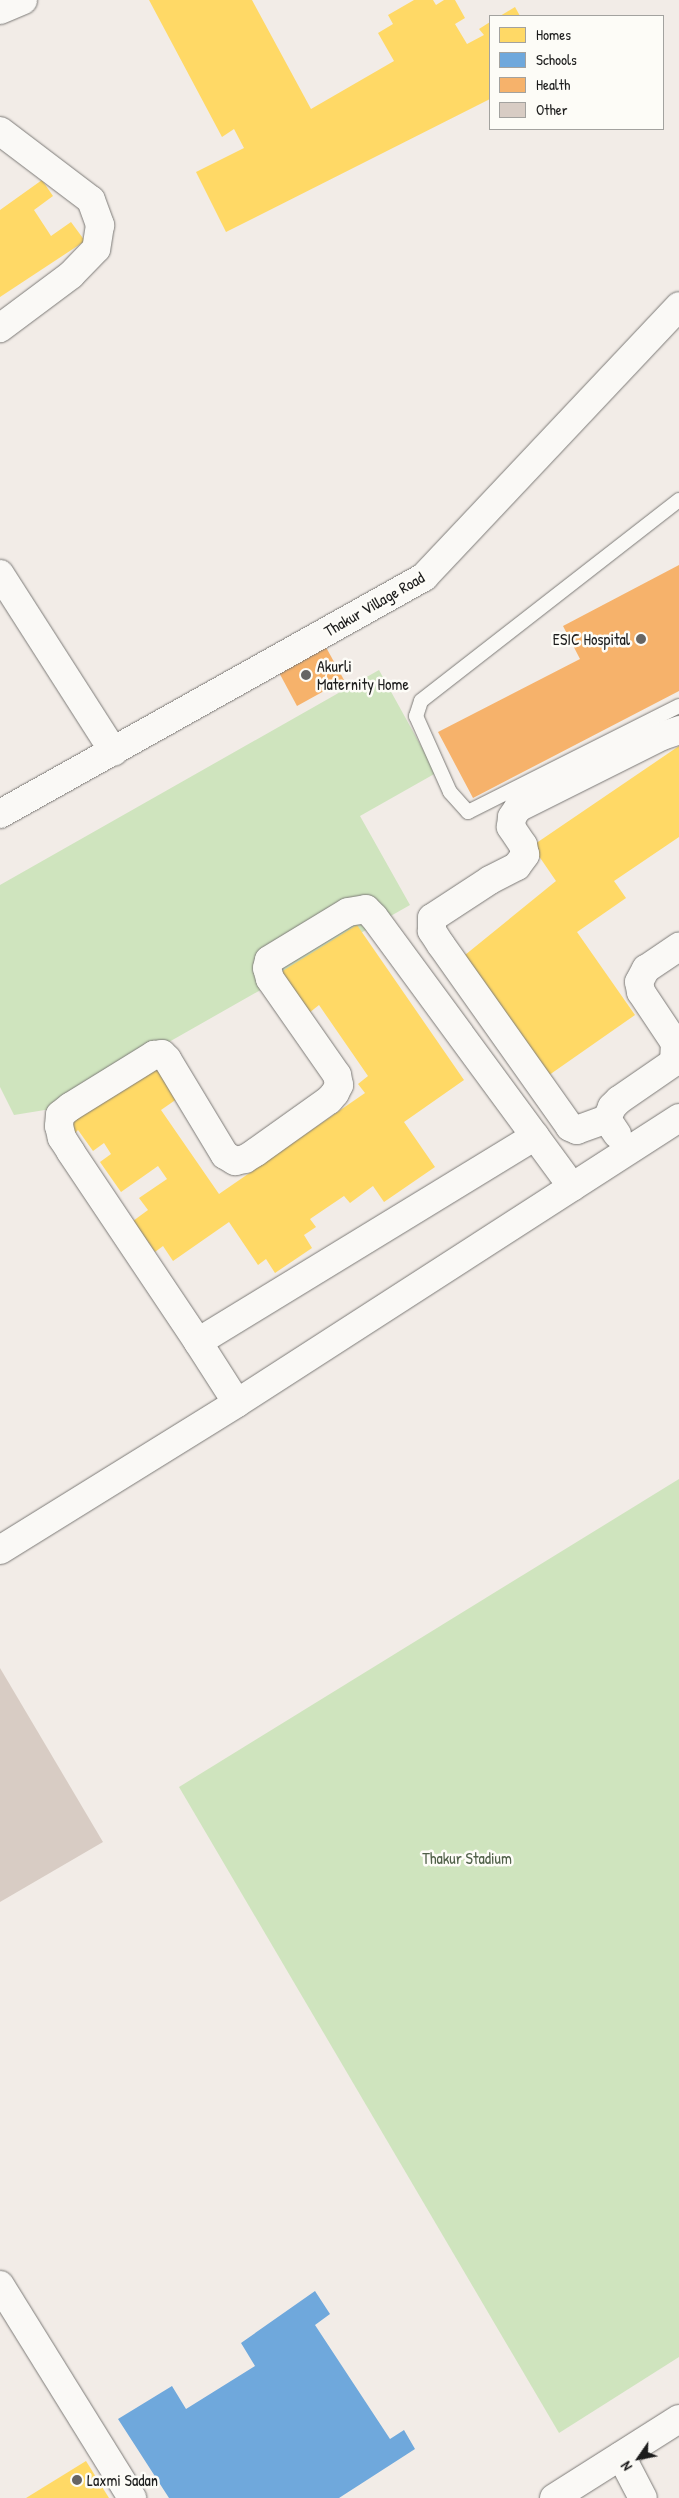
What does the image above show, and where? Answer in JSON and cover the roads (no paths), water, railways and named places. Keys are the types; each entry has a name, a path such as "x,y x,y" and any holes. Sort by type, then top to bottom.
{"street":[{"path":"0,10 23,0"},
{"path":"0,131 91,200 100,225 96,249 71,275 0,328"},
{"name":"Thakur Village Road","path":"0,814 114,752 424,577 679,306"},
{"path":"0,574 114,752"},
{"path":"679,730 662,736 518,808 512,817 512,827 522,845 524,855 517,866 490,880 432,918 432,931 441,945 570,1127 577,1130 607,1119 612,1107 619,1100 676,1065 676,1043 648,1004 641,992 640,982 646,969 679,947"},
{"path":"237,1403 62,1138 59,1126 60,1115 145,1059 162,1054 168,1059 226,1155 235,1161 245,1159 256,1152 329,1100 335,1094 339,1085 337,1075 270,979 267,968 269,960 348,912 366,909 374,917 572,1187"},
{"path":"0,1550 237,1403 679,1118"},
{"path":"607,1119 628,1150"},
{"path":"198,1342 535,1136"},
{"path":"0,2285 132,2498"},
{"path":"554,2498 679,2419"},
{"path":"621,2456 643,2498"}],"lane":[{"path":"679,500 421,701 416,716 450,792 468,812 679,706"}],"place":[{"name":"ESIC Hospital","path":"641,639"},
{"name":"Akurli Maternity Home","path":"306,675"},
{"name":"Laxmi Sadan","path":"77,2480"}],"park label":[{"name":"Thakur Stadium","path":"467,1858"}]}
